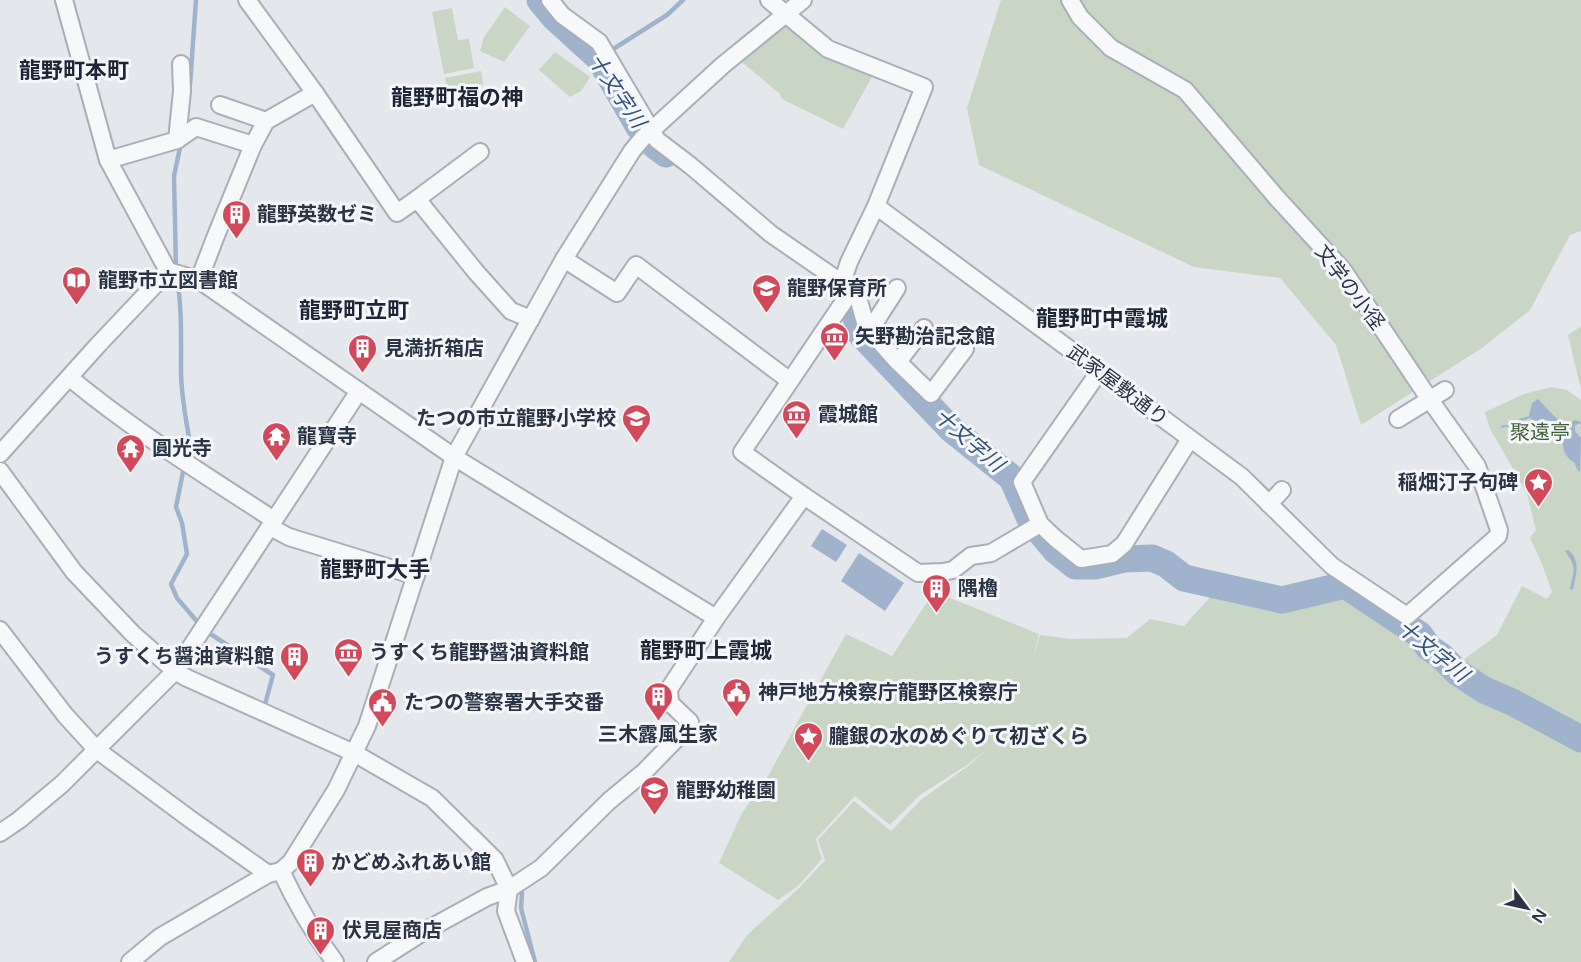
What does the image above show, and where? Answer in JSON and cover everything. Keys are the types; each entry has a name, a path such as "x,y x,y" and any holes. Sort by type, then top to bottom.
{"street":[{"path":"63,0 108,160 168,271 200,280 454,457 716,618"},
{"path":"247,0 315,93 397,213 480,152"},
{"path":"550,0 562,15 599,42 647,134 692,166 771,234 846,287 859,302 866,326 931,394 965,349"},
{"path":"769,0 828,49 924,87 876,206 849,262 846,287 840,306 742,452 918,573 953,570 971,556 991,553 1034,528"},
{"path":"130,962 160,937 291,862 336,790 367,726 454,457 564,260 632,151 647,134 723,65 803,0"},
{"name":"文学の小径","path":"1070,0 1080,17 1111,48 1185,90 1277,198 1343,270 1477,466 1499,530 1498,536 1414,612"},
{"path":"177,140 182,91 181,64"},
{"path":"200,280 214,238 253,145 266,122 315,93"},
{"path":"220,105 266,122"},
{"path":"108,160 177,140 196,127 253,145"},
{"path":"417,199 511,311 531,319"},
{"name":"武家屋敷通り","path":"876,206 1242,477 1332,566 1407,616 1414,612"},
{"path":"564,260 617,293 636,265 790,381"},
{"path":"0,454 168,271"},
{"path":"870,330 897,288"},
{"path":"898,362 924,328"},
{"path":"1100,372 1022,482 1034,528 1056,539 1082,559 1112,554 1124,544 1190,439"},
{"path":"70,378 90,395 289,537 416,576"},
{"path":"1398,418 1445,390"},
{"path":"0,833 62,784 175,671 359,391"},
{"path":"0,471 74,572 133,634 175,671 356,749 432,798 495,860 509,889 506,911 525,962"},
{"path":"1269,504 1282,490"},
{"path":"376,962 423,932 477,902 509,889 541,868 609,801 644,772 685,730 690,722 670,703 669,689 716,618 804,496"},
{"path":"0,630 65,715 97,750 190,819 275,872 290,891 320,942 335,962"}],"green space":[{"path":"1001,0 1581,0 1581,231 1570,235 1530,310 1482,348 1361,425 1336,345 1280,278 1194,267 979,165 967,108"},
{"path":"505,7 530,26 504,62 480,51 484,37"},
{"path":"452,8 458,40 469,39 474,68 444,74 432,12"},
{"path":"786,27 801,31 874,73 843,129 782,99 779,93 738,59"},
{"path":"555,52 590,77 581,91 570,97 539,70"},
{"path":"481,71 483,84 448,91 445,78"},
{"path":"1581,326 1581,390 1568,335"},
{"name":"聚遠亭","path":"1551,387 1567,390 1581,400 1581,962 729,962 747,935 799,888 825,860 818,840 854,801 891,831 922,799 989,748 920,795 890,825 855,796 816,839 822,859 798,886 778,900 719,863 742,813 768,776 846,634 892,656 935,590 1039,634 1033,658 1040,635 1070,639 1127,638 1150,619 1184,626 1211,596 1246,601 1345,593 1463,660 1497,635 1522,586 1547,599 1552,592 1530,538 1536,530 1527,493 1489,427 1485,412 1524,394"}],"water":[{"path":"1538,399 1566,425 1575,420 1581,422 1581,425 1579,423 1575,426 1575,431 1581,438 1580,472 1565,452 1562,430 1549,421 1539,424 1530,418 1521,421 1519,427 1501,428 1501,426 1518,423 1519,419 1529,416 1532,403"},
{"path":"822,529 847,545 836,562 811,546"},
{"path":"1568,550 1576,563 1573,590 1570,589 1574,569 1565,551"},
{"path":"859,553 904,583 885,611 841,581"}],"waterway":[{"path":"190,85 196,0"},
{"name":"十文字川","path":"540,0 555,18 599,58 639,127 653,144 666,154"},
{"path":"599,58 667,15 683,0"},
{"path":"176,269 174,176 181,143"},
{"path":"177,277 182,391 191,450 187,459"},
{"name":"十文字川","path":"847,296 852,303 860,333 951,429 1012,478 1031,521 1055,550 1075,566 1096,566 1125,559 1152,558 1166,564 1184,578 1282,600 1345,585 1420,635 1428,647 1457,672 1484,690 1512,702 1581,739"},
{"path":"184,467 176,507 182,523 187,554 171,584 177,598 200,625"},
{"path":"206,631 273,675 264,708"},
{"path":"476,830 493,848"},
{"path":"519,888 522,893 521,908 535,962"}],"place":[{"name":"龍野英数ゼミ","path":"236,240"},
{"name":"龍野市立図書館","path":"77,306"},
{"name":"龍野保育所","path":"766,314"},
{"name":"矢野勘治記念館","path":"834,362"},
{"name":"見満折箱店","path":"363,374"},
{"name":"霞城館","path":"797,440"},
{"name":"たつの市立龍野小学校","path":"637,444"},
{"name":"龍寶寺","path":"276,462"},
{"name":"圓光寺","path":"131,474"},
{"name":"稲畑汀子句碑","path":"1539,508"},
{"name":"隅櫓","path":"937,614"},
{"name":"うすくち龍野醤油資料館","path":"348,678"},
{"name":"うすくち醤油資料館","path":"295,682"},
{"name":"神戸地方検察庁龍野区検察庁","path":"737,718"},
{"name":"三木露風生家","path":"658,722"},
{"name":"たつの警察署大手交番","path":"383,728"},
{"name":"朧銀の水のめぐりて初ざくら","path":"808,762"},
{"name":"龍野幼稚園","path":"655,816"},
{"name":"かどめふれあい館","path":"310,888"},
{"name":"伏見屋商店","path":"321,956"}],"district":[{"name":"龍野町本町","path":"74,70"},
{"name":"龍野町福の神","path":"457,97"},
{"name":"龍野町立町","path":"354,310"},
{"name":"龍野町中霞城","path":"1102,318"},
{"name":"龍野町大手","path":"375,569"},
{"name":"龍野町上霞城","path":"706,650"}]}
